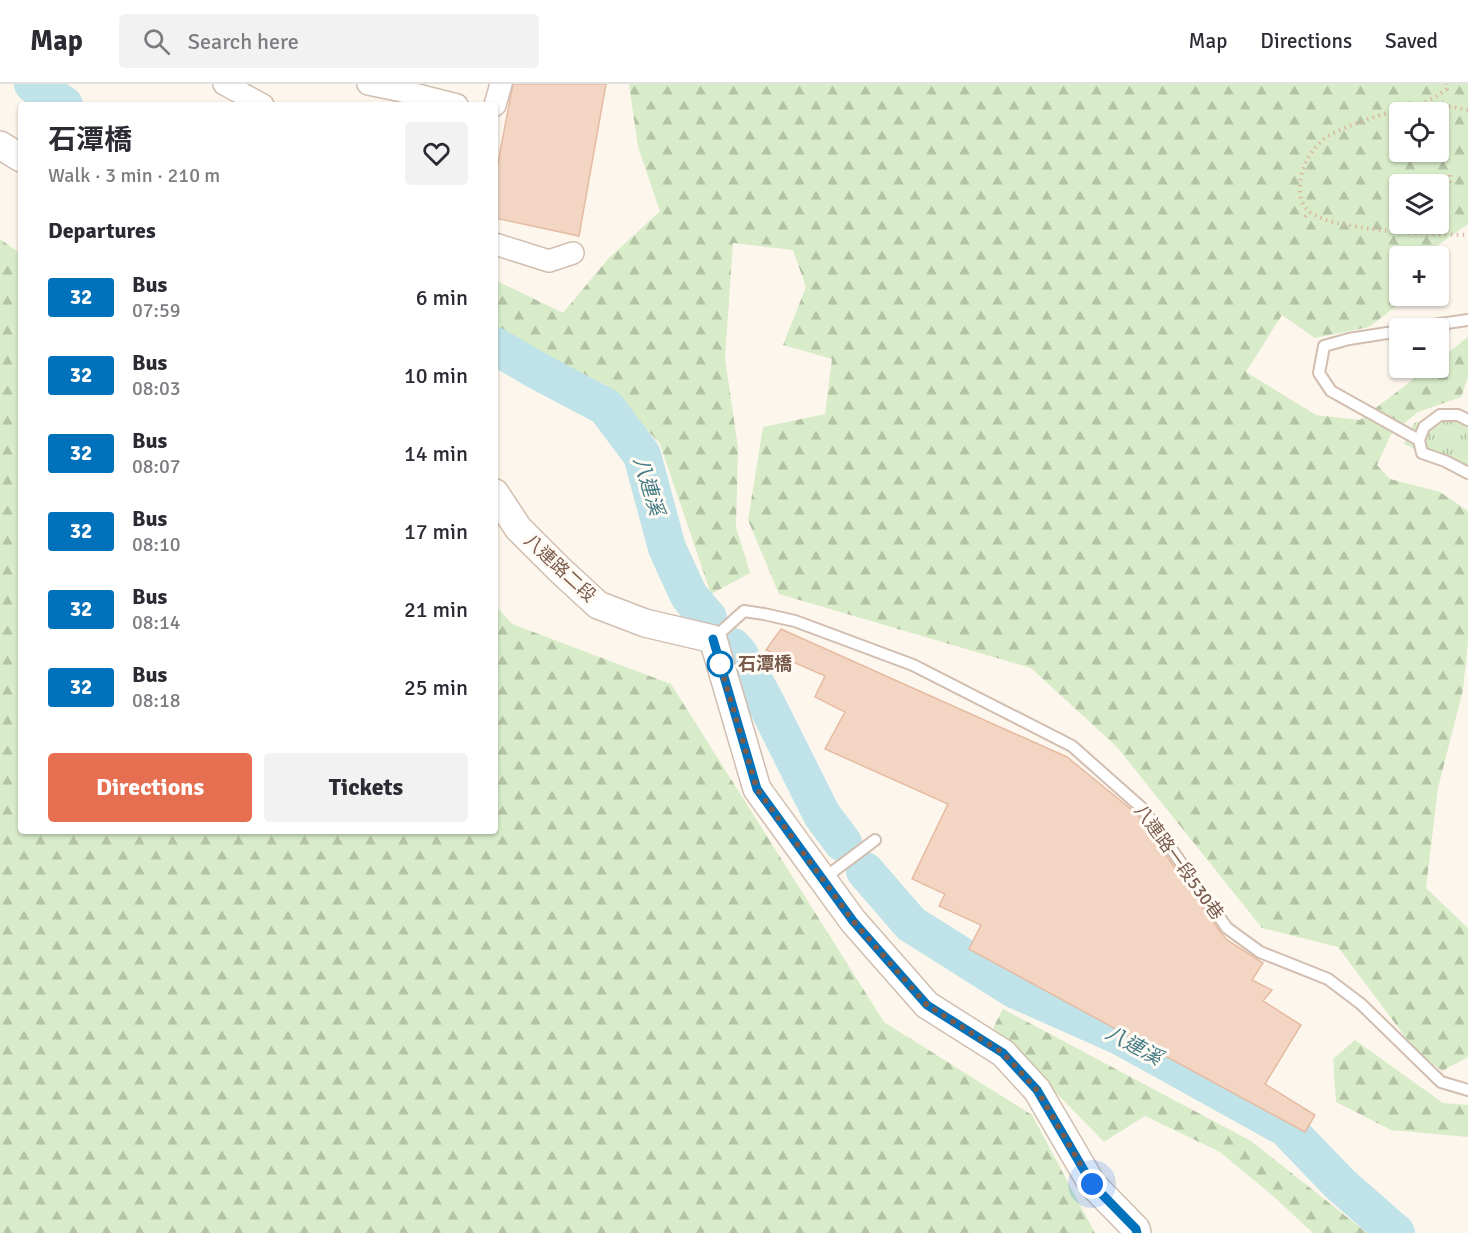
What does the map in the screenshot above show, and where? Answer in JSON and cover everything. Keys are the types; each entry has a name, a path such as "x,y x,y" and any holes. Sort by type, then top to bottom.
{"street":[{"path":"224,84 257,102"},
{"path":"368,84 445,102"},
{"path":"496,102 501,84"},
{"path":"0,145 18,156"},
{"path":"498,245 549,261 573,252"},
{"name":"八連路二段","path":"498,498 518,528 598,605 645,623 713,639"},
{"path":"713,639 757,789 853,921 927,1005 1003,1053 1037,1090 1092,1184 1136,1229 1137,1233"}],"lane":[{"path":"1449,323 1468,320"},
{"path":"1389,333 1349,339 1324,346 1319,373 1332,391 1419,440"},
{"path":"1468,420 1458,416 1440,415 1424,427 1419,440 1422,453 1468,472"},
{"name":"八連路一段530巷","path":"713,639 744,611 795,621 913,665 1072,746 1143,809 1227,927 1260,952 1328,980 1361,1004 1441,1082 1468,1090"},
{"path":"823,879 875,840"}],"path":[{"path":"1425,102 1447,88 1446,84"},
{"path":"1449,107 1468,110"},
{"path":"1389,113 1324,139 1306,159 1300,174 1299,197 1309,212 1331,222 1381,231 1468,235"},
{"path":"1449,175 1450,186"},
{"path":"1305,217 1309,212"}],"green space":[{"path":"629,84 1468,84 1468,224 1437,246 1389,246 1389,306 1396,306 1369,327 1315,338 1282,315 1246,372 1316,415 1360,420 1415,378 1449,378 1449,352 1468,337 1468,378 1461,397 1418,412 1391,434 1377,465 1390,479 1440,492 1468,511 1468,643 1463,690 1438,788 1426,888 1468,928 1468,1057 1442,1071 1412,1046 1338,947 1262,928 1117,747 1031,668 779,594 748,520 763,427 825,414 832,359 783,345 806,287 793,250 733,243 725,358 738,447 736,527 750,573 711,594 660,444 606,385 498,330 498,281 563,313 608,259 660,211 638,147"},
{"path":"0,239 18,252 18,834 498,834 498,608 512,624 671,684 884,1022 1032,1115 1095,1233 0,1233"},
{"path":"1455,412 1468,412 1468,472 1404,444 1414,423"},
{"path":"1003,1009 1251,1141 1367,1233 1313,1233 1220,1152 1145,1116 1104,1142 993,1028"},
{"path":"1355,1040 1443,1103 1468,1105 1468,1137 1391,1130 1336,1102 1333,1059"}],"building":[{"path":"513,84 606,84 579,236 498,219 498,162"},
{"path":"781,629 1067,757 1137,814 1221,933 1227,940 1263,963 1252,980 1272,990 1263,1001 1301,1025 1265,1084 1315,1115 1305,1132 969,949 981,925 939,906 945,894 912,879 948,804 825,749 845,712 815,697 825,676 766,650"}],"waterway":[{"name":"八連溪","path":"33,84 60,102"},
{"name":"八連溪","path":"498,348 606,407 642,455 667,548 689,596 708,618"},
{"name":"八連溪","path":"733,647 766,703 822,815 843,843"},
{"name":"八連溪","path":"865,871 911,924 1014,989 1118,1035 1286,1128 1341,1185 1396,1233"}],"bus line":[{"name":"32","path":"713,639 757,789 853,921 927,1005 1003,1053 1037,1090 1092,1184 1136,1229 1137,1233"}],"place":[{"name":"石潭橋","path":"720,664"}],"route":[{"path":"720,664 719,661 757,789 853,921 927,1005 1003,1053 1037,1090 1092,1184"}]}
